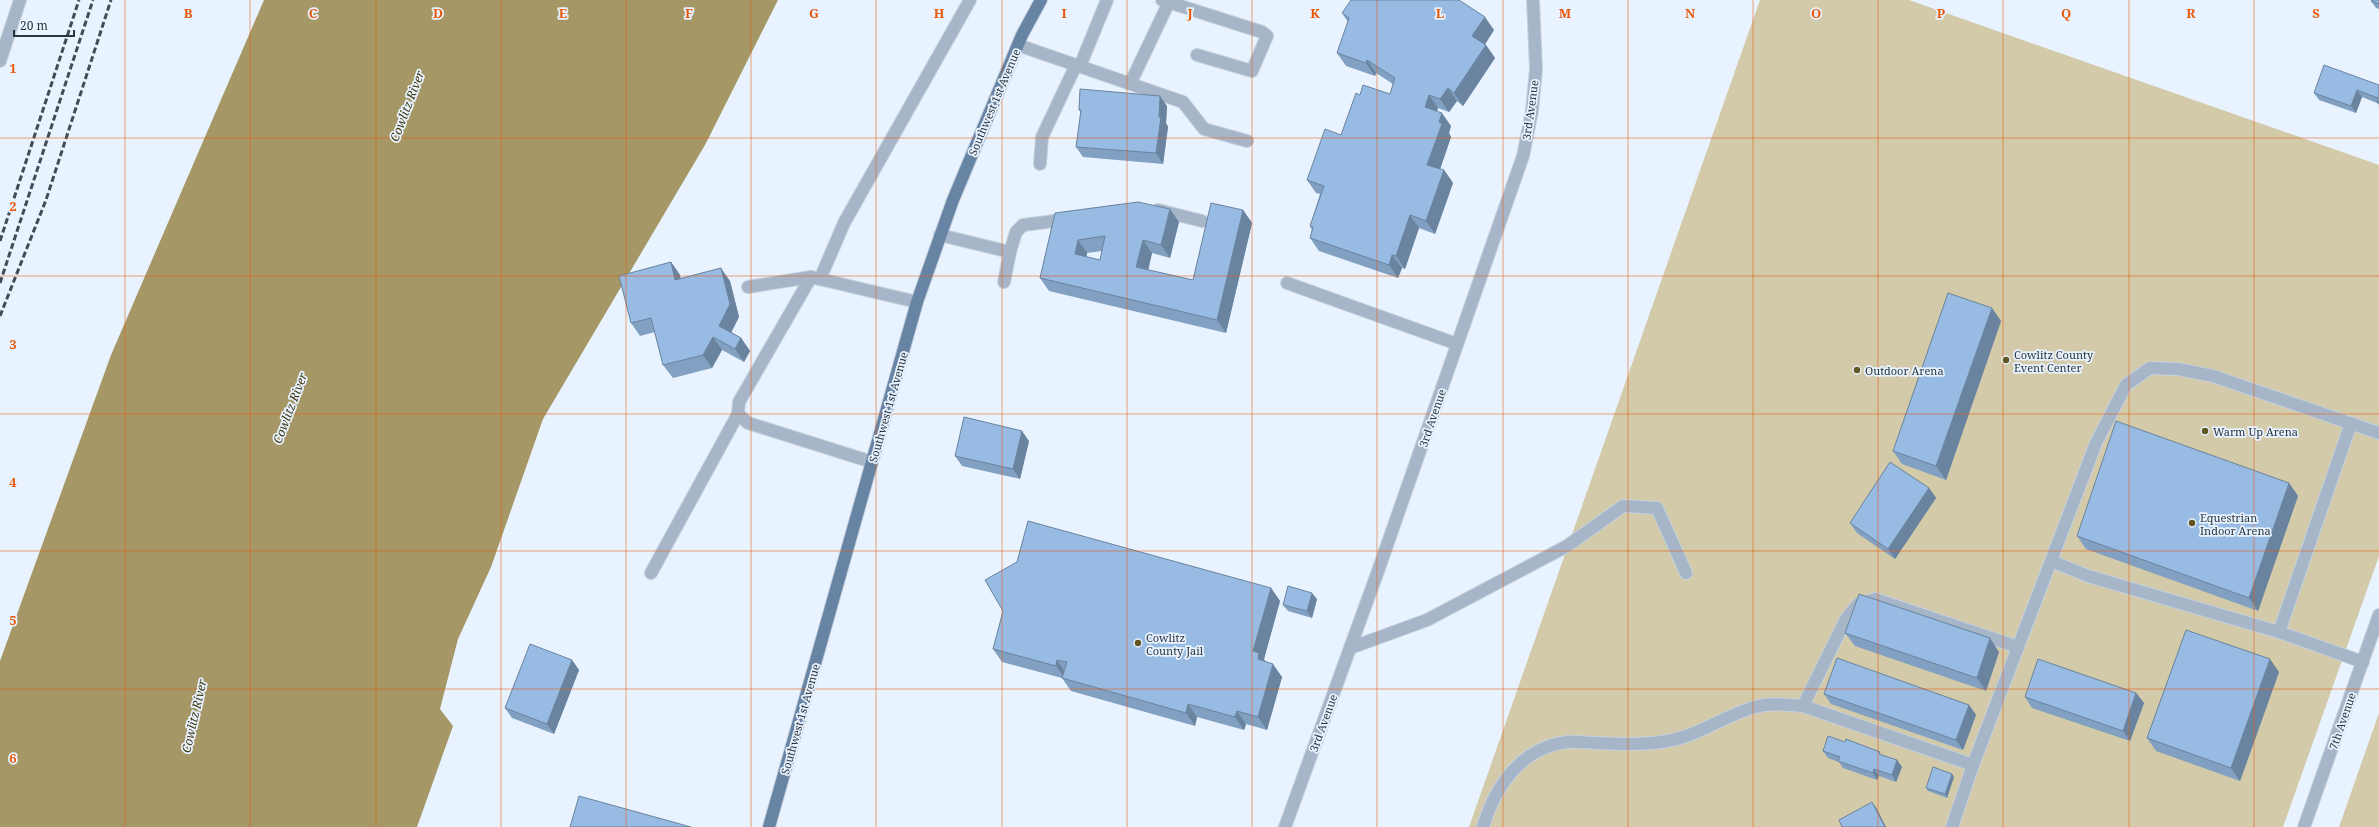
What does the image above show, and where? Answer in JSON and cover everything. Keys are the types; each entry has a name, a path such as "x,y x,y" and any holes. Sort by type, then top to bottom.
{"main road":[{"name":"Southwest 1st Avenue","path":"769,827 917,302 953,200 1018,45 1041,0"}],"street":[{"path":"0,61 20,0"},
{"path":"650,573 738,414 738,402 816,278 844,223 970,0"},
{"path":"1040,164 1042,137 1078,65 1107,0"},
{"name":"3rd Avenue","path":"1285,827 1350,648 1523,156 1532,111 1536,69 1533,0"},
{"path":"1131,82 1165,1 1262,32 1267,36 1252,71 1197,55"},
{"path":"1018,45 1131,82 1184,102 1204,129 1247,141"},
{"path":"1144,209 1152,208 1202,221"},
{"path":"1004,282 1016,232 1023,225 1084,217"},
{"path":"940,235 1010,252"},
{"path":"748,287 816,278 917,302"},
{"path":"1287,283 1457,344"},
{"path":"1952,827 1973,764 2096,443 2126,385 2150,368 2178,369 2213,376 2379,432"},
{"path":"738,414 748,423 872,462"},
{"path":"2280,632 2351,423"},
{"path":"1350,648 1427,620 1568,546 1623,506 1657,508 1686,573"},
{"path":"2051,561 2088,576 2280,632 2363,662"},
{"path":"1804,706 1846,619 1858,604 1875,598 2018,647"},
{"name":"7th Avenue","path":"2304,827 2379,615"},
{"path":"1483,827 1490,804 1506,777 1525,759 1547,746 1568,742 1627,744 1668,741 1706,728 1755,707 1774,704 1804,706 1973,764"}],"shaded area":[{"name":"Cowlitz County Event Center","path":"1760,0 1909,0 2379,165 2379,556 2283,827 1469,827"},
{"path":"2379,713 2379,827 2339,827"}],"water":[{"name":"Cowlitz River","path":"264,0 778,0 705,145 543,419 491,567 458,639 440,709 453,726 417,827 0,827 0,661 111,355"}],"building":[{"path":"1351,0 1459,0 1485,17 1472,36 1486,45 1454,93 1448,88 1440,99 1429,95 1425,107 1442,113 1439,122 1442,124 1427,165 1444,170 1426,221 1410,215 1396,256 1392,255 1389,265 1310,238 1313,227 1310,226 1324,186 1307,180 1325,129 1341,135 1356,93 1360,95 1363,85 1390,94 1395,78 1367,60 1366,63 1337,53 1349,18 1342,13"},
{"path":"2379,0 2379,4 2371,1"},
{"path":"2324,65 2379,85 2379,103 2377,102 2378,98 2357,90 2351,106 2314,93"},
{"path":"1080,89 1160,96 1159,117 1161,117 1156,153 1076,147 1081,110 1079,110"},
{"path":"1138,202 1170,209 1161,245 1143,240 1136,267 1193,280 1211,203 1243,210 1217,320 1040,278 1055,213","holes":["1105,236 1100,260 1075,254 1078,240"]},
{"path":"671,262 675,280 721,268 730,304 719,326 741,338 735,349 713,337 703,355 663,365 651,318 631,323 619,276"},
{"path":"1948,293 1992,308 1936,466 1893,451"},
{"path":"964,417 1022,431 1013,469 955,456"},
{"name":"Equestrian Indoor Arena","path":"2116,421 2289,483 2249,598 2077,536"},
{"path":"1890,462 1929,488 1888,549 1850,523"},
{"name":"Cowlitz County Jail","path":"1028,521 1271,588 1253,651 1259,653 1258,659 1273,664 1258,717 1237,711 1235,717 1188,704 1186,713 1062,678 1067,662 1057,660 1056,666 993,649 1003,611 985,580 1017,562"},
{"path":"1288,586 1312,593 1307,611 1283,605"},
{"path":"1859,594 1990,638 1977,678 1845,633"},
{"path":"2186,630 2270,659 2231,768 2147,738"},
{"path":"530,644 572,660 547,724 505,708"},
{"path":"1837,658 1969,705 1956,740 1824,694"},
{"path":"2038,659 2136,693 2123,731 2025,697"},
{"path":"1828,736 1845,742 1846,739 1880,752 1879,754 1897,760 1892,775 1874,769 1873,773 1838,761 1840,757 1823,751"},
{"path":"1933,767 1952,774 1945,794 1926,788"},
{"path":"579,796 691,827 570,827"},
{"path":"1872,802 1885,827 1842,827 1839,820"}],"railway":[{"path":"0,241 79,0"},
{"path":"0,283 93,0"},
{"path":"0,316 46,200 111,0"}],"place":[{"name":"Cowlitz County Event Center","path":"2006,360"},
{"name":"Outdoor Arena","path":"1857,370"},
{"name":"Warm Up Arena","path":"2205,431"},
{"name":"Equestrian Indoor Arena","path":"2192,523"},
{"name":"Cowlitz County Jail","path":"1138,643"}]}
